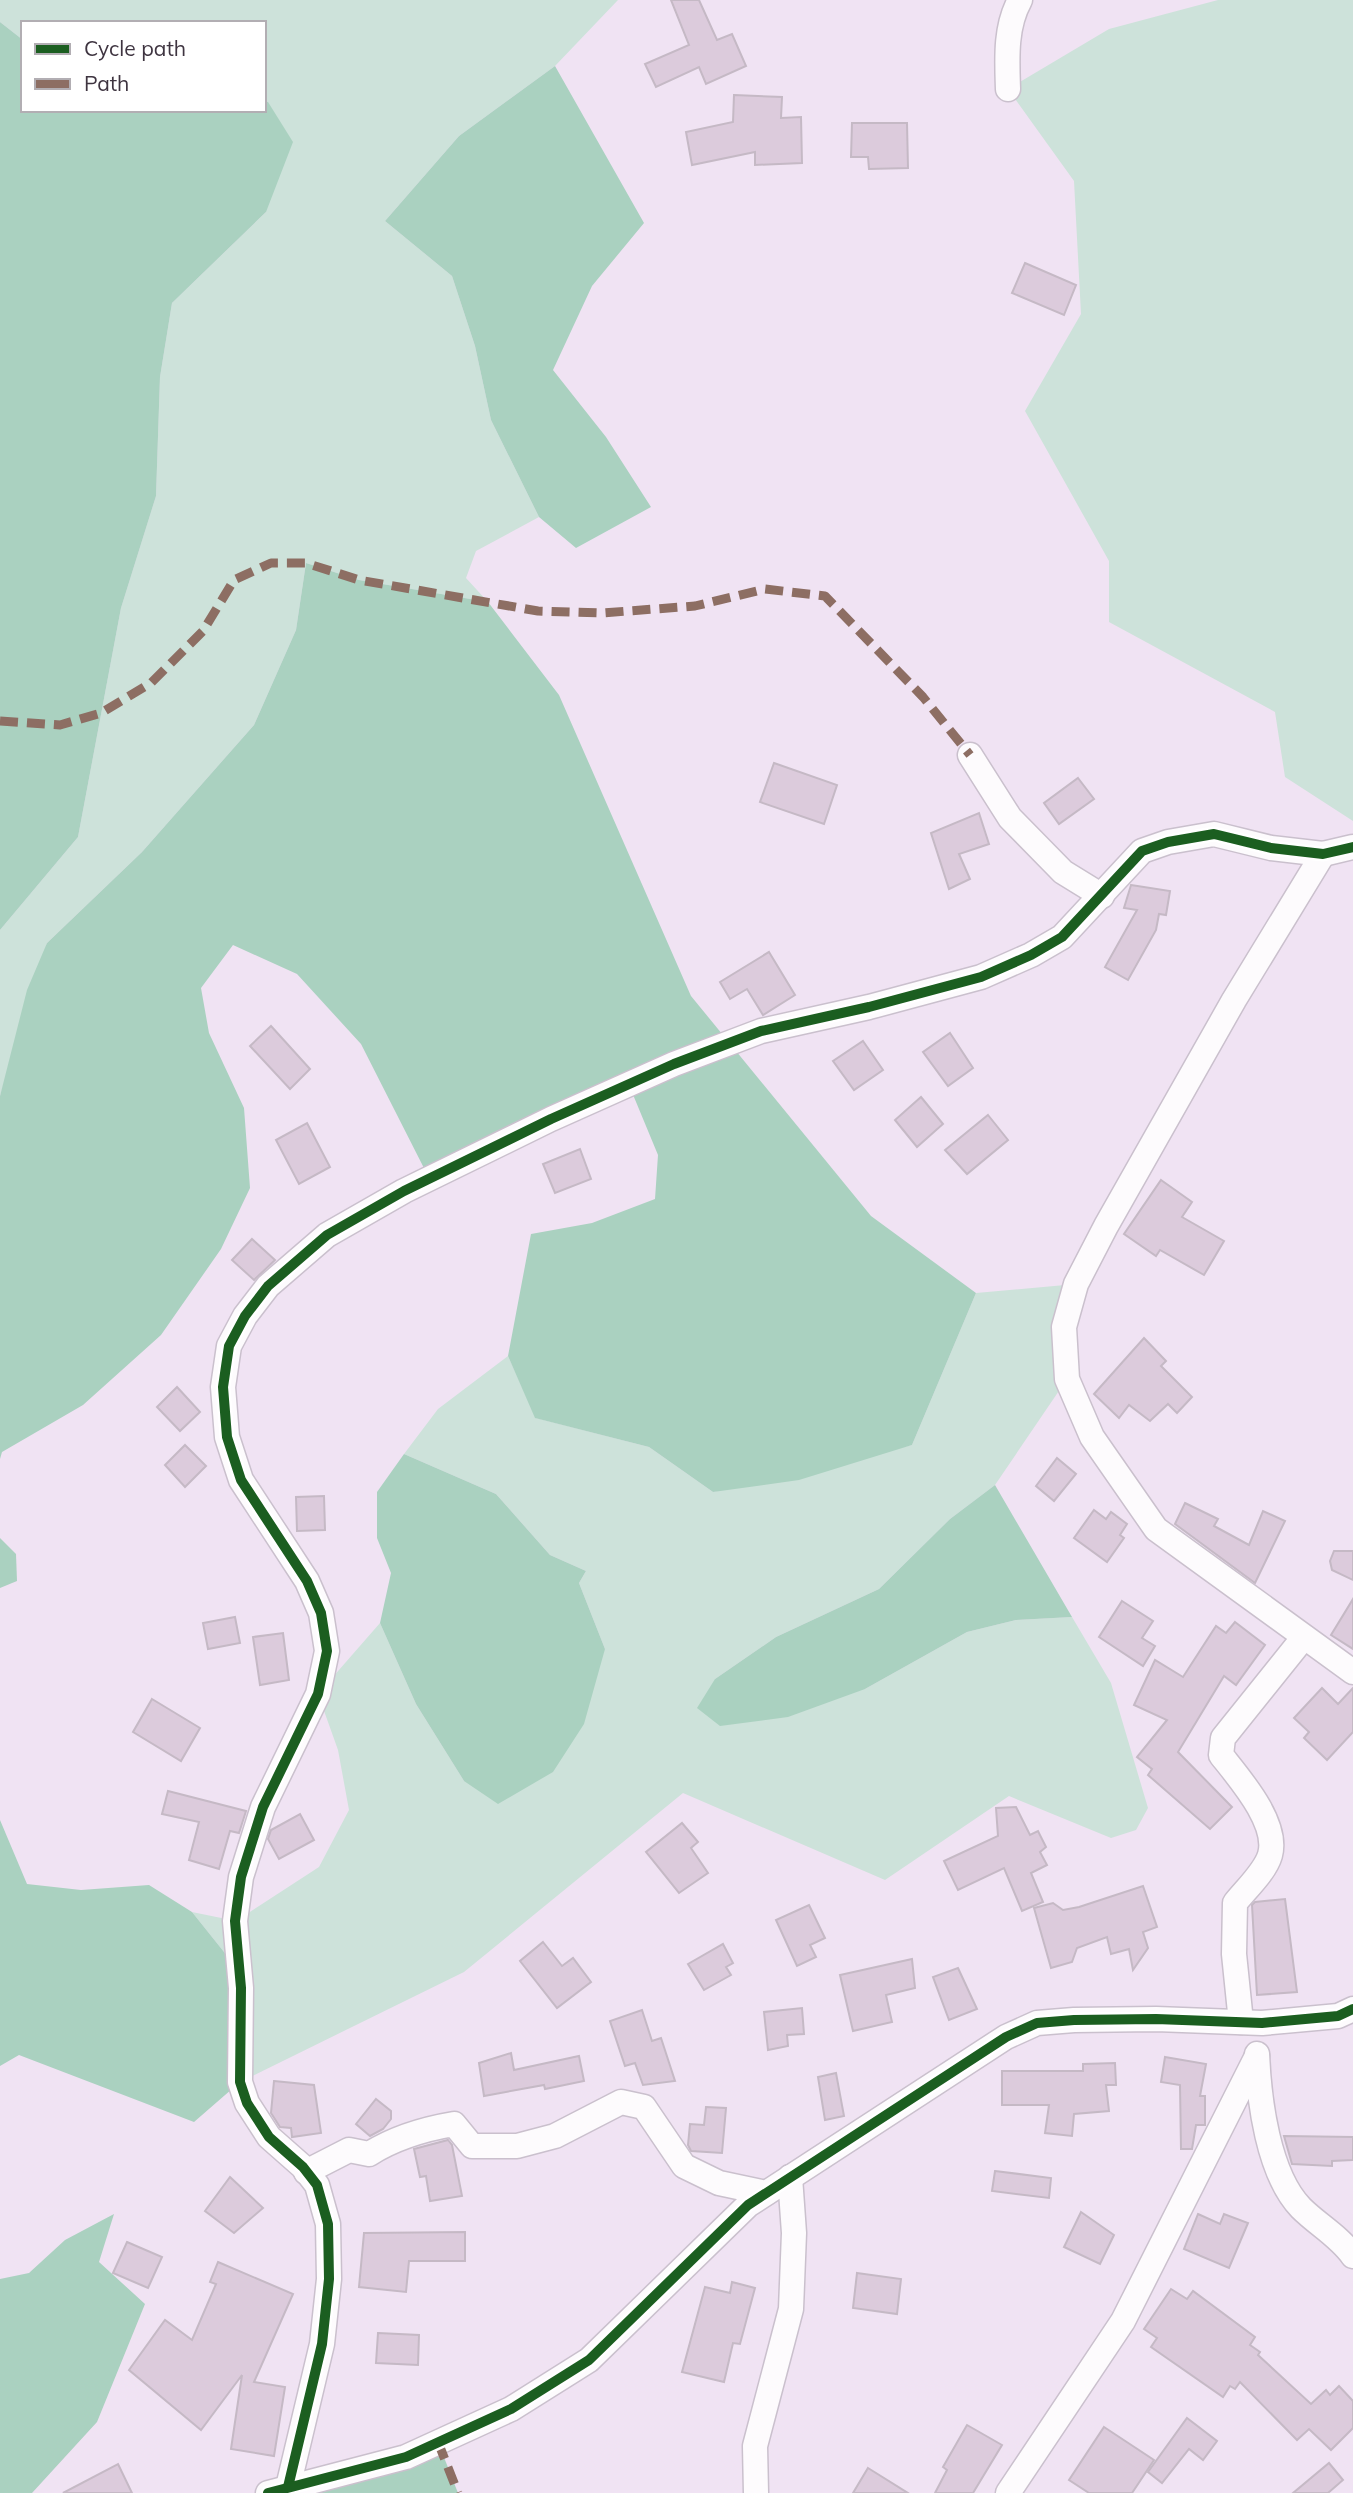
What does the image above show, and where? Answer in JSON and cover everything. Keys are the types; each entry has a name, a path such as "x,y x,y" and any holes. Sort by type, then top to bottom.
{"street":[{"path":"1008,89 1006,52 1013,12 1020,0"},
{"path":"970,755 1010,818 1063,872 1102,896"},
{"path":"278,2490 322,2344 329,2280 328,2224 317,2185 269,2137 247,2104 240,2082 241,1988 235,1921 241,1877 274,1783 318,1694 327,1651 320,1613 307,1581 241,1480 227,1437 222,1387 229,1346 245,1316 268,1286 327,1235 404,1191 606,1094 761,1031 869,1007 981,977 1031,955 1062,937 1142,852 1168,842 1214,834 1271,848 1323,854 1353,847"},
{"path":"1323,854 1234,1000 1106,1226 1076,1284 1064,1327 1068,1379 1092,1437 1156,1529 1353,1672"},
{"path":"1304,1637 1223,1738 1221,1755 1255,1798 1269,1832 1270,1854 1254,1881 1235,1903 1234,1954 1252,2022 1269,2143 1282,2182 1301,2207 1344,2243 1353,2256"},
{"path":"278,2490 406,2457 522,2402 589,2360 748,2204 1006,2038 1037,2023 1156,2019 1252,2022 1339,2016 1353,2009"},
{"path":"1008,2493 1122,2321 1257,2056"},
{"path":"306,2172 349,2150 369,2154 389,2142 431,2128 454,2124 472,2146 517,2146 555,2136 621,2102 644,2107 684,2166 719,2183 766,2193"},
{"path":"756,2493 755,2446 791,2308 794,2233 790,2177"}],"green space":[{"path":"0,0 618,0 555,66 459,136 385,221 452,276 475,346 491,420 539,517 476,551 466,578 488,602 359,580 306,563 296,630 254,725 142,852 47,943 0,1096 0,930 78,837 121,608 156,496 160,377 172,303 266,212 268,102 266,21 21,21 21,38 0,22"},
{"path":"1218,0 1353,0 1353,821 1285,777 1275,712 1109,622 1109,561 1025,411 1081,314 1074,181 1008,89 1109,29"},
{"path":"0,22 21,38 21,112 266,112 266,102 293,142 266,212 172,303 160,377 156,496 121,608 78,837 0,930"},
{"path":"555,66 644,223 592,286 553,370 606,437 651,507 576,548 539,517 491,420 475,346 452,276 385,221 459,136"},
{"path":"306,563 359,580 488,602 559,695 691,996 871,1216 976,1293 912,1445 799,1480 713,1492 649,1447 535,1418 508,1356 531,1234 592,1223 655,1199 658,1155 629,1085 429,1178 361,1044 297,974 233,945 201,988 209,1033 244,1108 250,1188 221,1249 161,1335 83,1405 2,1452 0,1459 0,1096 27,990 47,943 142,852 254,725 296,630"},
{"path":"1076,1284 1067,1379 995,1485 950,1519 879,1589 776,1637 715,1679 865,1689 967,1632 1016,1620 1072,1617 1111,1683 1148,1808 1136,1830 1111,1838 1009,1796 885,1880 683,1793 464,1972 240,2082 240,1972 192,1912 236,1921 319,1867 349,1810 338,1750 318,1694 380,1623 416,1704 464,1781 605,1649 579,1583 586,1571 550,1555 496,1494 404,1454 438,1409 508,1356 536,1418 649,1447 713,1492 912,1445 976,1293"},
{"path":"404,1454 496,1494 550,1555 586,1571 579,1583 605,1649 584,1724 553,1772 498,1804 464,1781 416,1704 380,1623 391,1573 377,1538 377,1492"},
{"path":"995,1485 1072,1617 1016,1620 967,1632 865,1689 788,1717 720,1726 697,1708 715,1679 776,1637 879,1589 950,1519"},
{"path":"0,1538 16,1554 17,1581 0,1588"},
{"path":"0,1820 27,1884 81,1890 149,1885 192,1912 240,1972 240,2082 194,2122 19,2055 0,2066"},
{"path":"114,2214 99,2262 145,2304 97,2422 32,2493 0,2493 0,2279 29,2273 65,2240"},
{"path":"438,2442 458,2493 317,2493 319,2479"}],"building":[{"path":"671,0 699,0 717,40 732,34 746,66 706,84 699,67 656,87 645,64 689,45"},
{"path":"734,95 782,97 781,118 801,117 802,163 755,165 755,152 692,165 686,132 733,122"},
{"path":"852,123 907,123 908,168 869,169 868,157 851,157"},
{"path":"1025,263 1076,285 1064,315 1012,293"},
{"path":"774,763 837,785 824,824 760,802"},
{"path":"1078,778 1094,799 1059,824 1044,803"},
{"path":"979,813 989,844 959,854 970,879 949,889 931,833"},
{"path":"1131,885 1170,891 1166,915 1159,914 1156,930 1128,980 1105,967 1137,910 1124,908"},
{"path":"769,952 795,995 763,1015 747,989 730,999 720,982"},
{"path":"271,1026 310,1069 290,1089 250,1046"},
{"path":"950,1033 973,1068 948,1086 923,1052"},
{"path":"863,1041 883,1070 854,1090 833,1061"},
{"path":"921,1097 943,1124 917,1147 895,1120"},
{"path":"988,1115 1008,1140 967,1174 945,1150"},
{"path":"307,1123 330,1167 299,1184 276,1140"},
{"path":"580,1149 591,1179 555,1193 543,1164"},
{"path":"1161,1180 1192,1202 1182,1217 1224,1241 1204,1275 1160,1250 1156,1256 1124,1234"},
{"path":"252,1239 275,1260 254,1280 232,1260"},
{"path":"1144,1338 1166,1361 1161,1366 1192,1397 1177,1413 1168,1404 1150,1421 1129,1405 1119,1418 1094,1394"},
{"path":"177,1387 200,1412 180,1431 157,1407"},
{"path":"185,1445 206,1466 185,1487 165,1465"},
{"path":"1057,1458 1076,1474 1054,1501 1036,1486"},
{"path":"324,1496 325,1530 297,1531 296,1497"},
{"path":"1185,1503 1218,1519 1214,1526 1249,1545 1263,1511 1285,1521 1255,1583 1175,1524"},
{"path":"1094,1510 1106,1519 1111,1512 1127,1524 1120,1535 1124,1538 1107,1562 1074,1538"},
{"path":"1334,1551 1353,1551 1353,1580 1332,1570 1330,1561"},
{"path":"1353,1599 1353,1649 1331,1635"},
{"path":"1122,1601 1153,1621 1142,1638 1155,1646 1143,1666 1099,1637"},
{"path":"235,1617 240,1643 208,1649 203,1623"},
{"path":"1235,1622 1265,1645 1236,1685 1224,1676 1178,1752 1232,1807 1210,1829 1148,1775 1152,1769 1137,1757 1167,1720 1134,1705 1155,1660 1183,1677 1216,1626 1226,1633"},
{"path":"283,1633 289,1680 260,1685 253,1637"},
{"path":"1322,1688 1338,1704 1353,1688 1353,1732 1327,1760 1304,1738 1309,1732 1294,1718"},
{"path":"152,1699 200,1728 181,1761 133,1732"},
{"path":"168,1791 246,1811 239,1833 230,1831 219,1869 189,1860 199,1822 162,1814"},
{"path":"1016,1807 1030,1835 1038,1831 1046,1847 1040,1852 1047,1865 1031,1873 1043,1902 1022,1911 1004,1868 958,1890 944,1861 998,1836 996,1808"},
{"path":"300,1814 314,1840 279,1859 268,1839 271,1830"},
{"path":"682,1823 698,1842 691,1848 708,1873 679,1893 646,1852"},
{"path":"1143,1886 1157,1927 1143,1932 1148,1948 1133,1970 1129,1949 1111,1954 1107,1937 1077,1948 1072,1962 1051,1968 1034,1908 1053,1903 1063,1910 1079,1907"},
{"path":"1285,1899 1297,1992 1257,1995 1252,1905 1255,1902"},
{"path":"809,1905 825,1938 810,1945 816,1957 797,1966 776,1920"},
{"path":"543,1942 562,1966 573,1958 591,1982 557,2008 520,1961"},
{"path":"723,1944 733,1963 726,1967 731,1975 704,1990 688,1964"},
{"path":"912,1959 915,1988 886,1995 892,2022 853,2031 840,1975"},
{"path":"958,1968 977,2009 949,2020 933,1977"},
{"path":"802,2008 804,2034 787,2035 788,2046 768,2050 764,2012"},
{"path":"642,2010 652,2041 661,2038 675,2081 643,2085 635,2063 625,2066 610,2021"},
{"path":"511,2053 514,2070 579,2056 584,2081 545,2089 544,2085 484,2096 479,2063"},
{"path":"1165,2057 1206,2064 1200,2096 1205,2096 1205,2125 1196,2125 1192,2149 1181,2149 1180,2085 1161,2082"},
{"path":"1115,2063 1116,2085 1106,2085 1109,2111 1074,2114 1072,2136 1045,2133 1049,2105 1002,2105 1002,2071 1083,2071 1083,2064"},
{"path":"836,2073 844,2116 825,2120 818,2077"},
{"path":"274,2081 314,2085 321,2133 292,2137 291,2128 280,2127 271,2113"},
{"path":"376,2099 391,2111 391,2119 383,2129 370,2136 356,2124"},
{"path":"706,2107 726,2108 722,2153 691,2151 688,2145 690,2124 704,2125"},
{"path":"1284,2136 1353,2137 1353,2160 1332,2161 1332,2166 1292,2164"},
{"path":"448,2140 452,2145 462,2196 430,2201 426,2176 420,2177 414,2149"},
{"path":"995,2171 1051,2178 1049,2198 992,2191"},
{"path":"230,2177 263,2208 234,2233 205,2211"},
{"path":"1081,2212 1114,2235 1100,2264 1064,2247"},
{"path":"1198,2214 1220,2224 1224,2214 1248,2223 1229,2268 1184,2249"},
{"path":"465,2232 465,2261 409,2261 406,2292 359,2287 364,2233"},
{"path":"127,2242 162,2257 148,2288 113,2273"},
{"path":"218,2262 293,2294 254,2382 285,2387 274,2456 231,2449 242,2375 201,2430 129,2370 165,2320 192,2340 216,2284 210,2282"},
{"path":"857,2273 901,2279 897,2314 853,2308"},
{"path":"732,2282 755,2288 740,2344 733,2343 724,2382 682,2372 705,2287 730,2293"},
{"path":"1171,2289 1187,2299 1193,2291 1255,2337 1250,2345 1260,2352 1258,2355 1311,2404 1326,2390 1330,2395 1339,2386 1353,2401 1353,2428 1331,2450 1309,2429 1297,2440 1240,2382 1235,2389 1230,2386 1223,2397 1151,2347 1157,2338 1144,2329"},
{"path":"378,2333 419,2335 418,2365 376,2363"},
{"path":"1187,2418 1217,2441 1203,2460 1189,2449 1162,2483 1148,2472"},
{"path":"967,2425 1002,2445 973,2493 935,2493 947,2470 943,2467"},
{"path":"1104,2427 1154,2460 1132,2493 1089,2493 1069,2480"},
{"path":"1329,2463 1343,2480 1328,2493 1293,2493"},
{"path":"118,2464 132,2493 63,2493"},
{"path":"868,2468 908,2493 853,2493"}],"marked path":[{"path":"0,721 60,725 101,713 151,683 203,631 234,580 271,563 306,563 359,580 538,611 602,613 695,606 765,589 825,596 923,697 970,755"},
{"path":"438,2442 458,2493"}],"cycle path":[{"path":"288,2487 322,2344 329,2279 328,2224 317,2185 303,2167 269,2137 247,2103 240,2082 241,1988 235,1921 241,1877 263,1807 318,1694 327,1651 321,1613 307,1581 241,1480 227,1437 223,1387 229,1346 245,1316 268,1286 327,1235 404,1191 551,1119 674,1064 761,1031 869,1007 981,977 1031,955 1062,937 1142,851 1168,842 1214,834 1271,848 1323,854 1353,847"},
{"path":"268,2493 406,2457 511,2409 589,2360 748,2205 1006,2037 1037,2023 1156,2019 1262,2023 1338,2016 1353,2009"}]}
